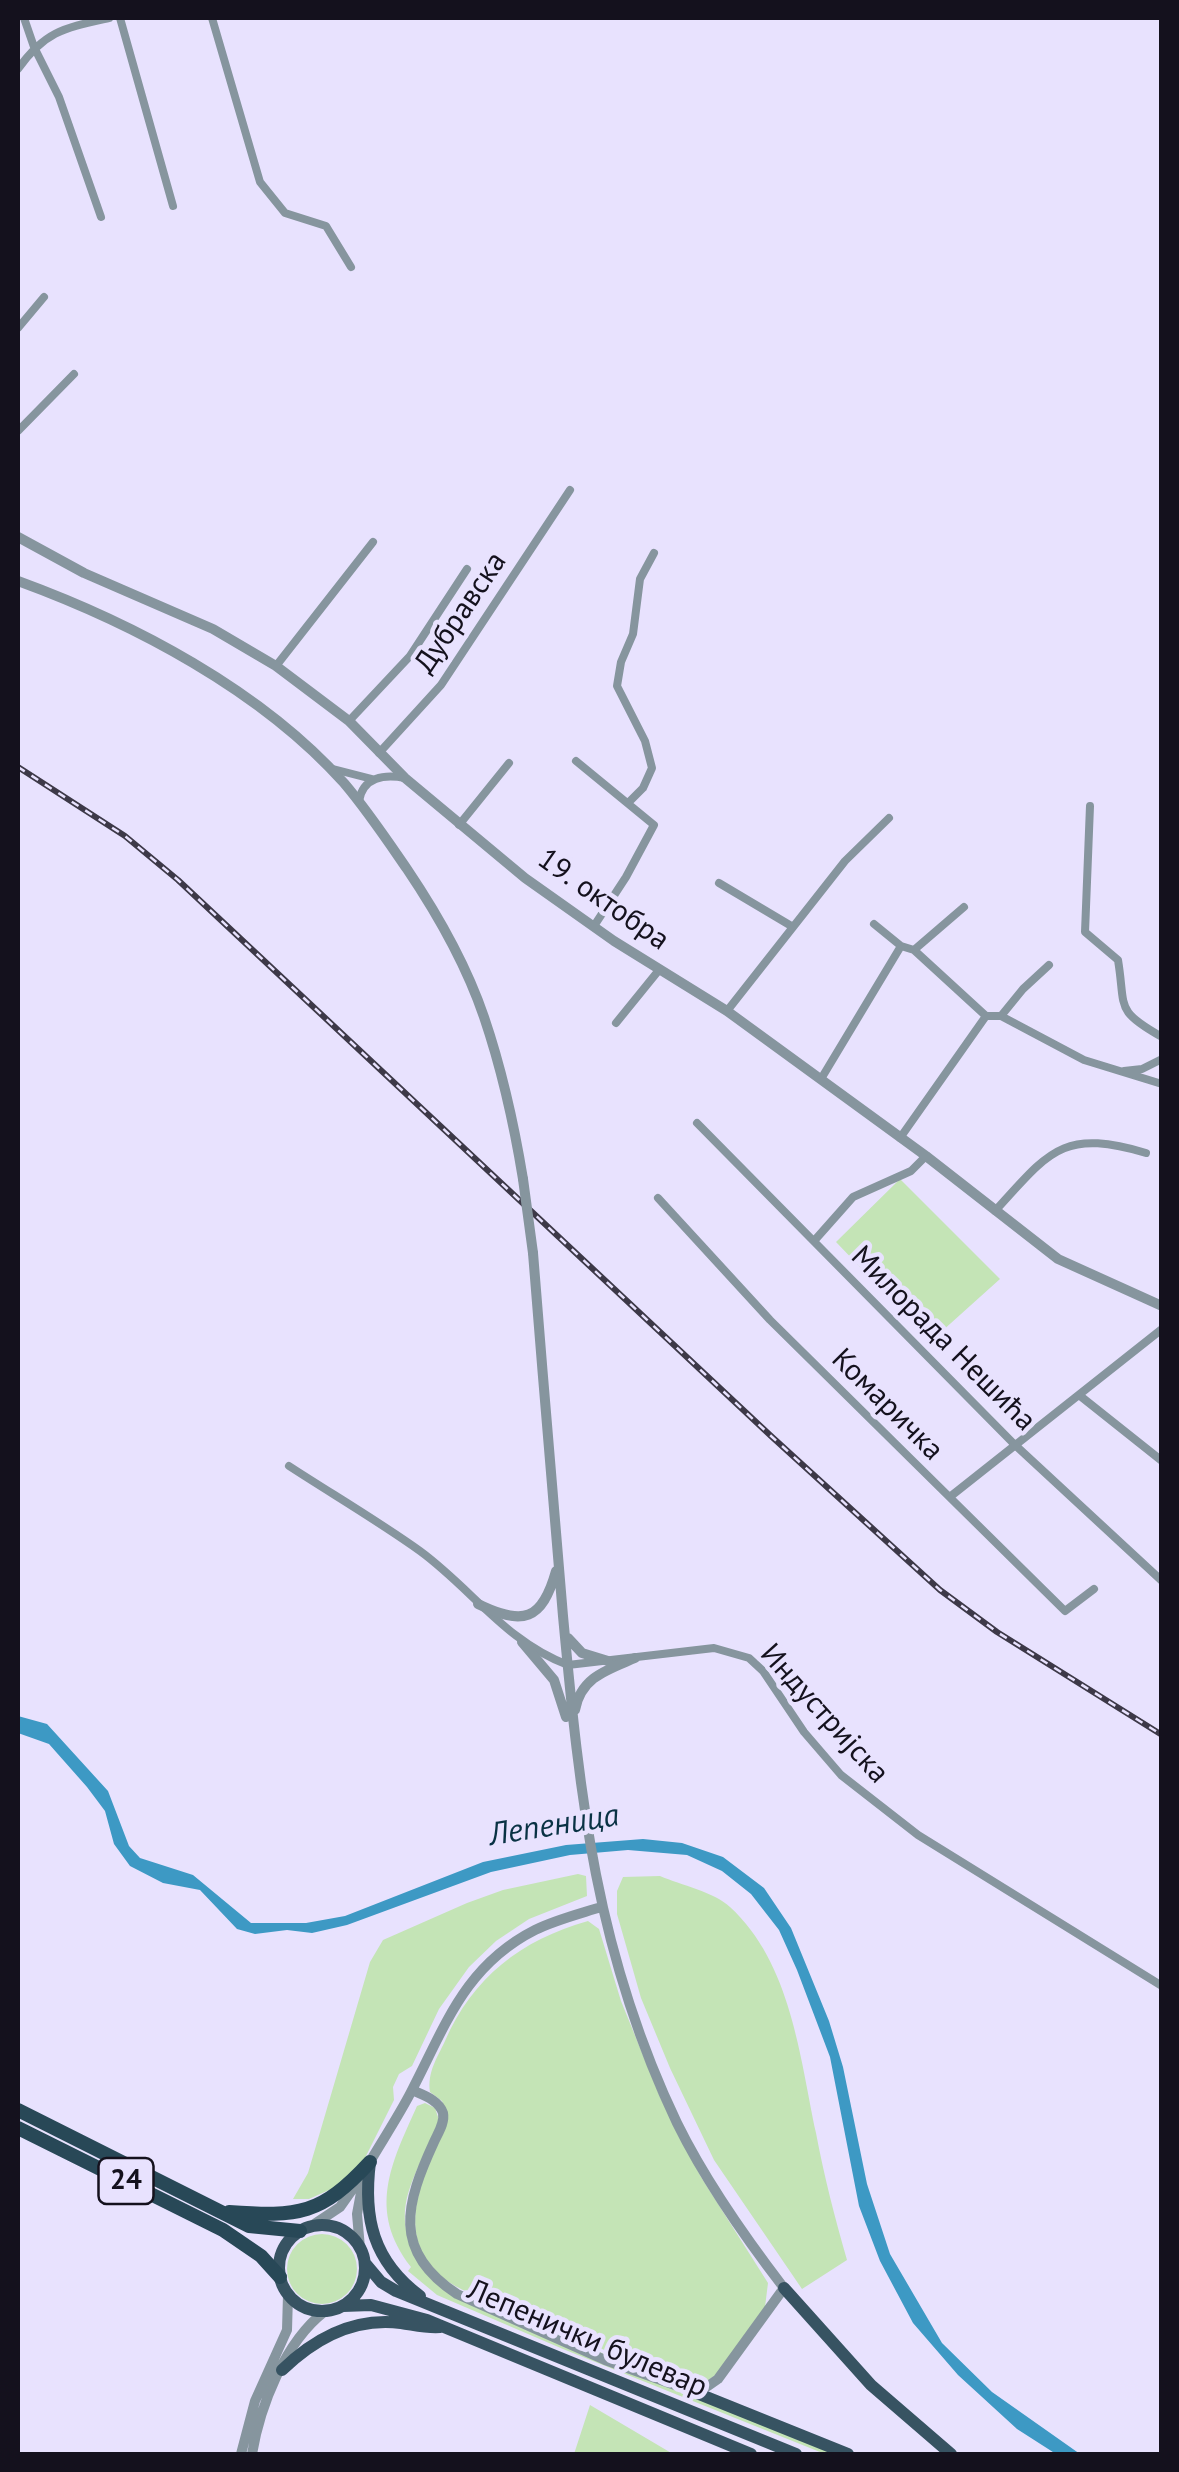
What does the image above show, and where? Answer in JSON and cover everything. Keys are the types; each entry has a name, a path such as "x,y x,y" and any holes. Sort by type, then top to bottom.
{"highway":[{"name":"24","path":"18,2110 118,2158 184,2196 259,2229 305,2229"},
{"name":"24","path":"18,2128 224,2230 261,2256 280,2277"},
{"path":"218,2211 281,2214 318,2207 346,2187 370,2162"}],"main road":[{"path":"370,2162 366,2198 372,2235 392,2271 430,2303"},
{"name":"24","path":"305,2229 339,2228 360,2248"},
{"path":"280,2277 282,2251 305,2229"},
{"path":"288,2295 304,2308 324,2312 343,2306 359,2291 364,2278 360,2248"},
{"name":"Лепенички булевар","path":"365,2263 385,2284 796,2454"},
{"name":"24","path":"280,2277 288,2295"},
{"path":"784,2288 871,2385 951,2454"},
{"name":"Лепенички булевар","path":"343,2306 372,2306 442,2326 751,2454"},
{"path":"277,2367 315,2342 348,2327 372,2322 423,2328 442,2326"},
{"path":"689,2390 848,2454"}],"street":[{"path":"24,18 59,97 100,217"},
{"path":"18,70 34,47 56,30 109,18"},
{"path":"120,18 173,206"},
{"path":"212,18 260,182 285,212 326,226 351,266"},
{"path":"18,328 44,298"},
{"path":"18,431 74,374"},
{"name":"Дубравска","path":"382,757 441,684 570,490"},
{"name":"19. октобра","path":"18,537 84,573 213,629 276,666 349,722 382,757 526,878 658,970 727,1011 926,1156 1058,1259 1162,1306"},
{"path":"276,666 373,542"},
{"path":"628,804 643,788 652,768 645,741 617,686 621,662 633,634 640,579 654,553"},
{"path":"349,722 410,656 467,569"},
{"path":"18,582 106,617 199,666 276,722 327,766 359,803 424,895 463,965 500,1067 523,1179 533,1253 572,1730 601,1907 627,1999 677,2123 712,2184 784,2288 718,2379 689,2390 605,2360 457,2294 436,2279 418,2256 408,2214 415,2184 441,2128 443,2114 437,2103 412,2090"},
{"path":"382,757 383,776"},
{"path":"576,762 654,826 594,926"},
{"path":"459,824 508,763"},
{"path":"327,766 352,776 406,778"},
{"path":"359,803 360,794 372,779"},
{"path":"1090,806 1085,932 1118,960 1120,994 1127,1012 1133,1020 1162,1037"},
{"path":"727,1011 845,861 888,818"},
{"path":"719,883 793,927"},
{"path":"914,950 964,907"},
{"path":"874,924 901,946 914,950 986,1016 1001,1016 1084,1060 1162,1084"},
{"path":"821,1079 901,946"},
{"path":"1001,1016 1049,966"},
{"path":"616,1022 658,970"},
{"path":"900,1138 986,1016"},
{"path":"1119,1071 1142,1069 1162,1059"},
{"name":"Милорада Нешића","path":"698,1123 1014,1444 1162,1581"},
{"path":"995,1210 1045,1158 1068,1145 1111,1143 1146,1152"},
{"path":"814,1241 853,1197 910,1171 926,1156"},
{"name":"Комаричка","path":"658,1198 783,1333 1065,1611 1094,1589"},
{"path":"951,1496 1162,1328"},
{"path":"1079,1395 1162,1461"},
{"path":"288,1466 419,1551 522,1642 554,1680 566,1716 568,1750 577,1769"},
{"path":"478,1604 503,1616 523,1618 547,1599 558,1565"},
{"path":"565,1631 573,1647 608,1662"},
{"path":"522,1642 568,1665"},
{"name":"Индустријска","path":"568,1665 714,1648 749,1658 763,1670 822,1754 872,1801 918,1835 1162,1986"},
{"path":"572,1730 576,1702 588,1682 634,1658"},
{"path":"305,2229 340,2207 370,2162 465,1986 504,1949 536,1929 601,1907"},
{"path":"360,2248 358,2198 370,2162"},
{"path":"252,2454 287,2330 288,2295"},
{"path":"240,2454 255,2401 304,2330 324,2312"}],"green space":[{"path":"900,1179 1000,1279 931,1341 836,1242"},
{"path":"578,1874 586,1876 587,1896 529,1919 496,1941 469,1967 439,2009 412,2066 399,2074 393,2087 394,2100 363,2162 338,2186 309,2199 293,2199 308,2173 370,1962 383,1940 503,1890"},
{"path":"660,1876 706,1893 730,1907 767,1955 790,2012 847,2260 802,2289 714,2160 641,1998 617,1914 617,1891 623,1877"},
{"path":"588,1921 599,1929 621,2001 660,2097 701,2177 768,2283 765,2307 717,2374 704,2383 687,2385 463,2290 438,2274 423,2255 416,2234 420,2188 448,2117 442,2101 430,2092 430,2078 456,2018 485,1980 521,1950"},
{"path":"425,2103 435,2108 439,2120 412,2182 405,2218 417,2257 432,2280 837,2454 825,2454 563,2349 437,2295 408,2271 411,2267 390,2226 388,2187 407,2127 417,2106"},
{"path":"322,2234 336,2236 347,2244 355,2255 355,2283 347,2294 336,2302 322,2304 308,2302 297,2294 289,2283 287,2269 289,2255 297,2244 308,2236"},
{"path":"590,2405 673,2454 574,2454"}],"water":[{"path":"18,1716 47,1724 108,1791 129,1846 140,1858 193,1875 251,1923 306,1923 345,1916 483,1862 566,1845 643,1839 682,1843 723,1857 764,1888 791,1928 829,2021 843,2067 867,2184 890,2254 942,2343 992,2392 1080,2454 1056,2454 1017,2429 958,2375 913,2323 880,2261 859,2206 830,2057 797,1970 779,1930 751,1894 722,1871 687,1855 628,1850 570,1855 491,1872 347,1925 312,1933 287,1930 255,1934 237,1929 200,1890 163,1883 130,1866 114,1844 105,1811 49,1744 18,1733"}],"railway":[{"path":"18,767 125,836 178,880 940,1590 997,1632 1162,1735"}],"water label":[{"name":"Лепеница","path":"554,1826"}]}
